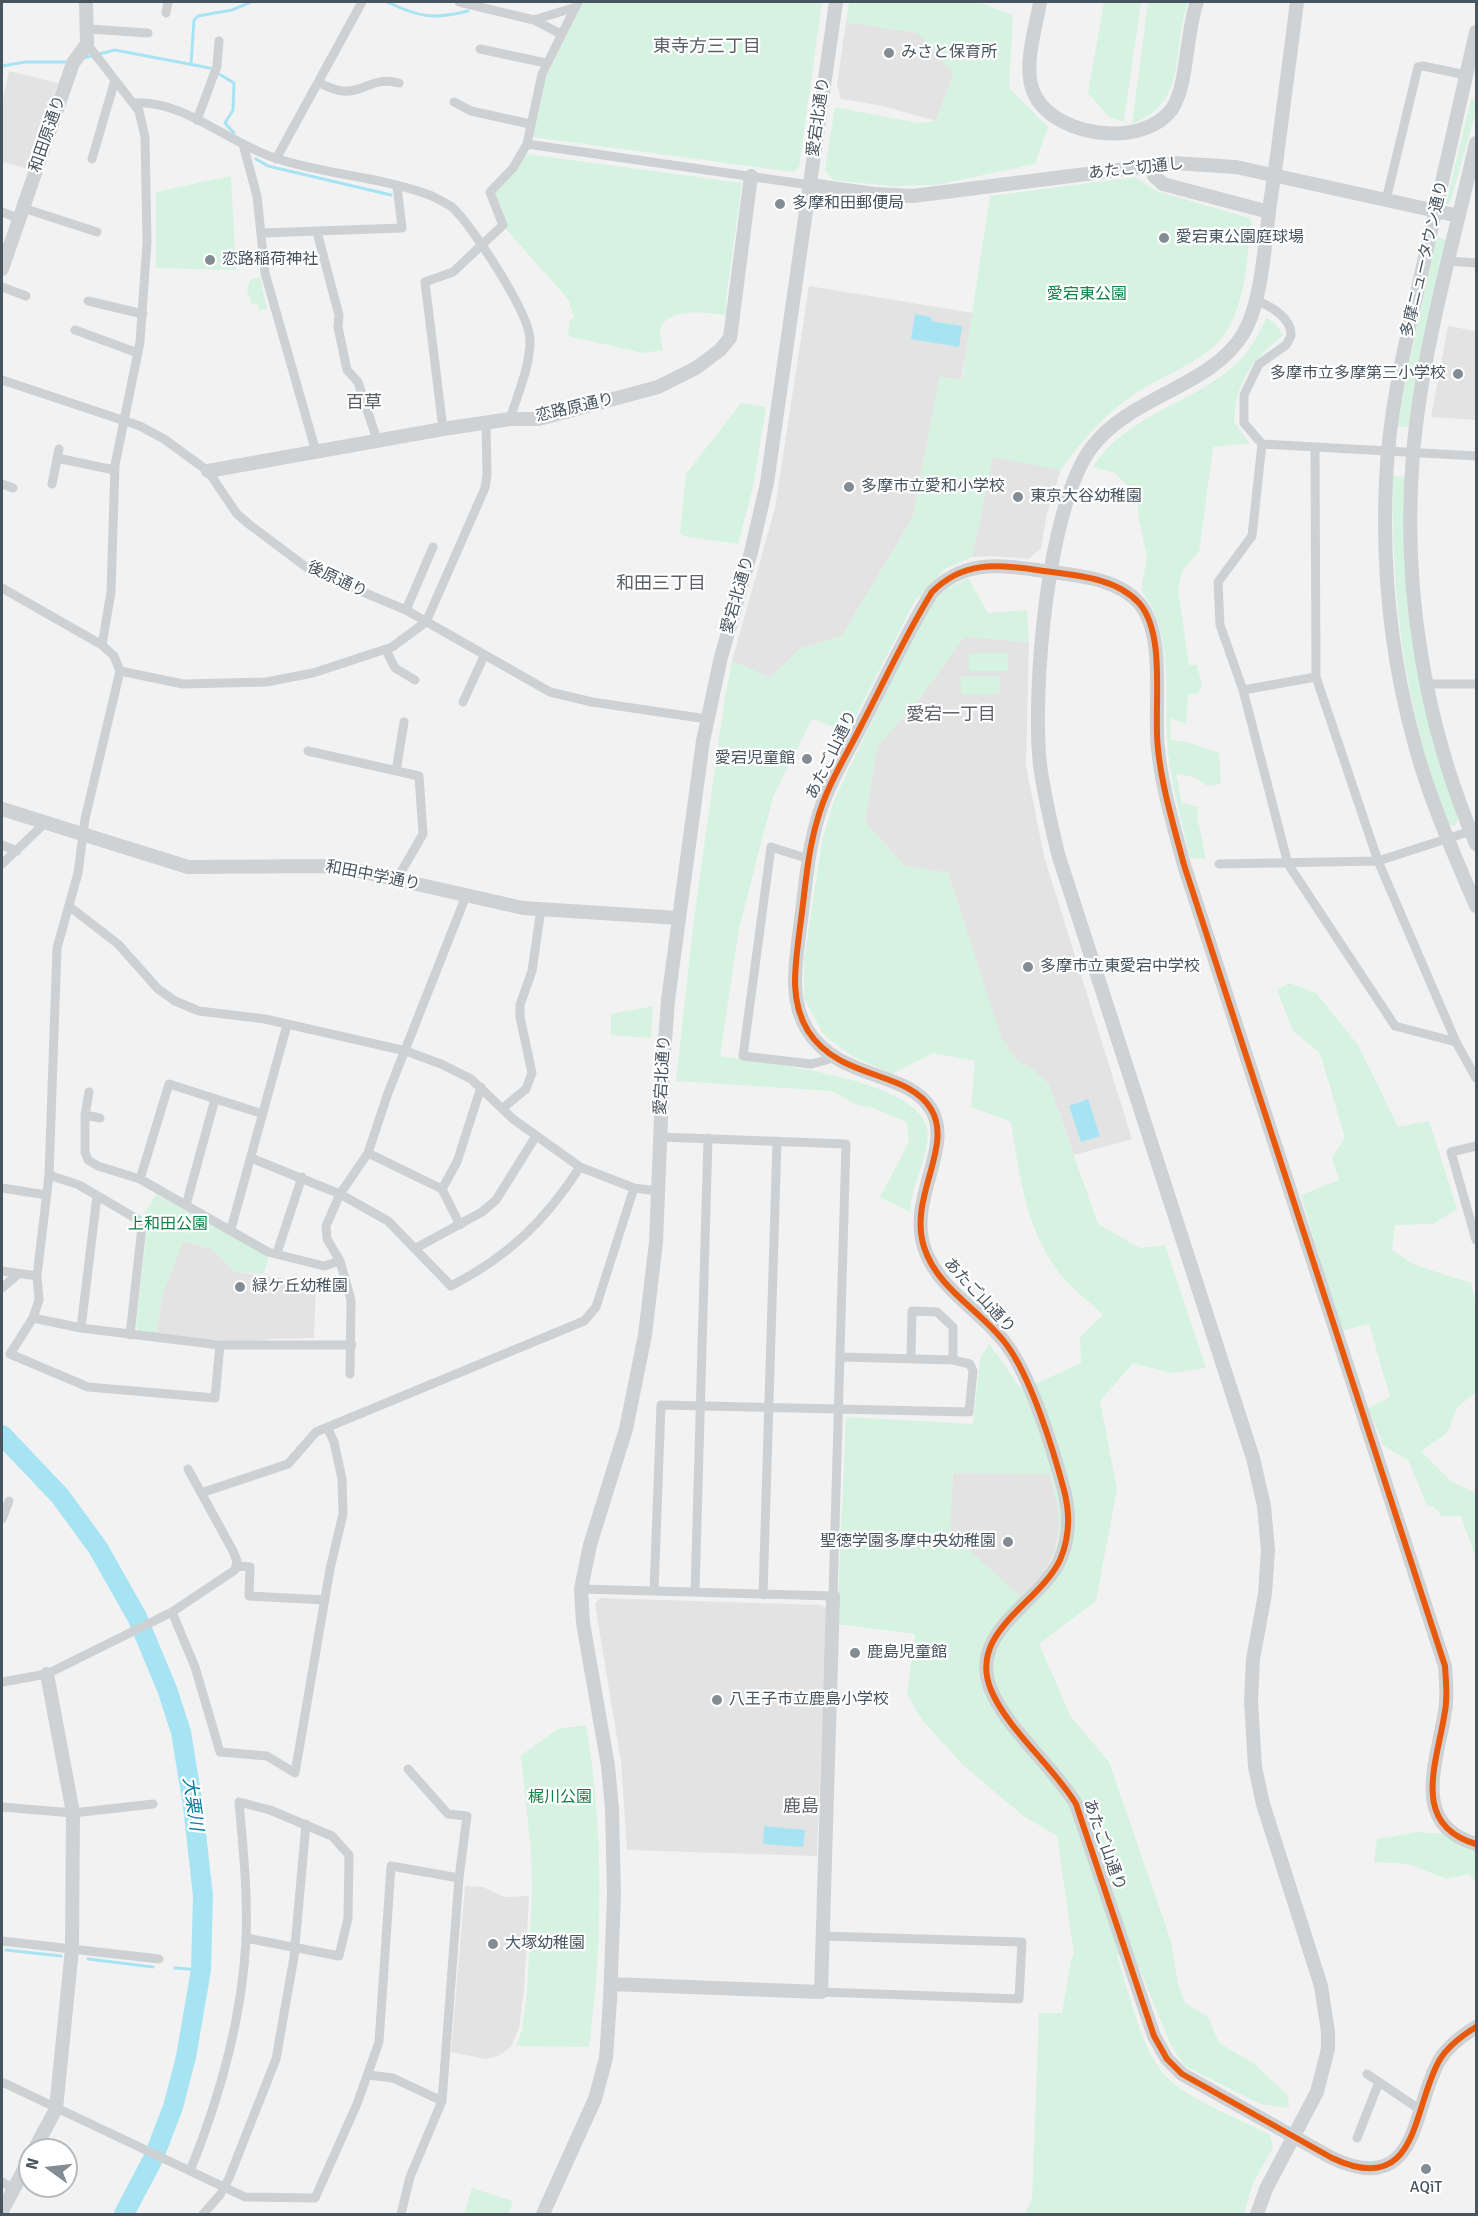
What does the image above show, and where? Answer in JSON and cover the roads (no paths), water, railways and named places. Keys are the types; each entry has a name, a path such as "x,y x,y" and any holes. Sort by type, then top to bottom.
{"street":[{"name":"和田原通り","path":"2,269 84,52 89,29 86,2"},
{"path":"166,13 168,2"},
{"path":"276,159 362,2"},
{"path":"459,2 482,5 534,20 561,34"},
{"name":"愛宕北通り","path":"543,2214 591,2109 601,2078 608,2042 615,1894 612,1809 603,1730 583,1623 581,1589 590,1545 618,1459 639,1370 655,1259 665,1033 707,719 721,657 762,510 836,2"},
{"path":"1040,2 1030,72 1032,89 1042,106 1066,125 1124,134 1147,128 1172,109 1180,90 1197,2"},
{"path":"1257,2214 1266,2189 1317,2092 1328,2049 1328,2032 1321,1986 1263,1804 1254,1756 1251,1701 1253,1659 1265,1594 1268,1559 1264,1506 1253,1458 1077,918 1049,815 1040,765 1038,692 1052,572 1067,497 1074,478 1091,448 1124,416 1201,374 1219,360 1243,334 1255,300 1297,2"},
{"path":"534,20 577,4"},
{"path":"443,429 425,282 453,272 503,225 490,192 513,168 527,144 546,63 577,4"},
{"path":"89,29 148,33"},
{"name":"多摩ニュータウン通り","path":"1476,32 1474,56 1467,75 1397,386 1388,452 1385,531 1392,633 1415,746 1447,839 1476,906"},
{"path":"197,120 217,66 219,41"},
{"path":"480,49 546,63"},
{"path":"84,52 103,64 134,103 139,111 145,137 147,242 143,314 138,353 122,420 114,470 111,592 102,645"},
{"path":"1386,200 1418,67 1467,75"},
{"path":"92,159 115,80"},
{"path":"319,83 342,91 357,90 374,82 387,80 399,83"},
{"path":"134,103 148,102 171,108 244,147 276,159 397,186 432,196 451,207 482,247 522,311 530,337 527,363 510,419"},
{"path":"454,102 471,111 530,124"},
{"name":"多摩ニュータウン通り","path":"1476,143 1424,377 1413,453 1410,528 1412,582 1426,684 1439,741 1476,844"},
{"path":"527,144 810,185"},
{"path":"244,147 257,196 265,273 316,452"},
{"name":"あたご切通し","path":"810,185 874,194 913,196 1151,166 1205,163 1236,167 1460,216"},
{"path":"1151,166 1154,176 1163,184 1269,212"},
{"name":"恋路原通り","path":"208,471 443,429 510,419 539,419 658,387 696,368 720,350 729,338 734,319 751,176"},
{"path":"262,233 402,228 397,186"},
{"path":"2,212 22,214 97,232"},
{"path":"317,232 339,315 338,327 347,369 357,382 377,440"},
{"path":"1449,261 1476,263"},
{"path":"2,286 26,296"},
{"path":"1255,300 1267,305 1287,320 1292,332 1286,345 1259,364 1244,396 1244,423 1262,444 1476,456"},
{"path":"88,301 143,314"},
{"path":"75,330 88,340 138,353"},
{"name":"後原通り","path":"2,380 24,390 122,420 164,440 208,471 237,514 302,564 330,580 406,610 550,692 592,702 707,719"},
{"path":"120,671 183,684 266,682 313,673 386,650 426,622 484,488 487,475 486,424"},
{"path":"1262,444 1252,536 1218,582 1220,625 1243,690 1287,864 1395,1026 1456,1042"},
{"path":"1315,447 1316,677 1378,861 1456,1042 1476,1078"},
{"path":"52,484 58,454 114,470"},
{"path":"2,484 13,488"},
{"path":"406,610 433,547"},
{"name":"あたご山通り","path":"1476,1844 1454,1834 1438,1816 1432,1797 1431,1773 1445,1716 1447,1691 1445,1666 1169,812 1158,749 1155,642 1149,621 1140,604 1126,592 1105,582 1004,566 974,566 954,574 932,592 825,799 812,839 795,969 795,993 806,1029 819,1046 852,1068 903,1086 922,1096 933,1111 938,1143 922,1194 919,1220 925,1251 933,1267 945,1282 997,1333 1024,1373 1063,1488 1069,1515 1061,1558 1050,1576 1002,1626 991,1644 987,1661 987,1678 992,1693 1002,1710 1064,1784 1076,1804 1154,2036 1167,2059 1182,2074 1345,2164 1372,2168 1394,2159 1406,2149 1414,2134 1440,2058 1476,2027"},
{"path":"2,588 102,645 114,656 120,671 83,836 78,873 57,948 47,1195 37,1276 39,1300 33,1318 10,1354 88,1387 215,1398 220,1345"},
{"path":"386,650 395,668 415,680"},
{"path":"463,702 484,656"},
{"path":"1243,690 1316,677"},
{"path":"1426,684 1476,684"},
{"path":"396,771 404,722"},
{"path":"308,751 418,776 423,834 397,879"},
{"name":"和田中学通り","path":"2,809 44,824 188,867 319,865 397,879 466,896 541,909 679,918"},
{"path":"2,864 44,824"},
{"path":"1220,864 1378,861 1471,831"},
{"path":"2,845 17,851"},
{"path":"809,859 771,847 743,1056 811,1064 834,1058"},
{"path":"350,1374 351,1300 340,1261 327,1239 326,1226 340,1194 368,1153 387,1093 406,1051 466,896"},
{"path":"70,907 118,944 158,988 175,1001 209,1013 265,1019 406,1051 441,1064 471,1079 536,1136 580,1167 634,1188 658,1191"},
{"path":"503,1108 526,1089 532,1072 520,1017 520,1005 532,971 541,909"},
{"path":"231,1229 287,1025"},
{"path":"140,1179 169,1084 263,1114"},
{"path":"442,1189 458,1162 481,1087"},
{"path":"89,1092 85,1115 85,1152 88,1160 98,1166 140,1179 268,1252 324,1266 340,1261"},
{"path":"186,1205 214,1099"},
{"path":"85,1115 100,1118"},
{"path":"416,1248 460,1224 496,1200 536,1136"},
{"path":"660,1137 846,1144 842,1357 821,1992"},
{"path":"695,1592 708,1138"},
{"path":"763,1595 777,1141"},
{"path":"1476,1146 1450,1152 1476,1240"},
{"path":"368,1153 442,1189 460,1224"},
{"path":"251,1158 340,1194 388,1221 451,1286 524,1239 550,1211 580,1167"},
{"path":"48,1175 79,1185 137,1219 142,1227 130,1335"},
{"path":"277,1253 302,1177"},
{"path":"2,1188 47,1195"},
{"path":"201,1493 288,1464 316,1432 328,1429 584,1321 596,1307 634,1188"},
{"path":"81,1328 97,1196"},
{"path":"2,1270 17,1275 37,1276"},
{"path":"2,1288 17,1275"},
{"path":"911,1358 912,1311 937,1312 953,1327 953,1360"},
{"path":"33,1318 81,1328 220,1345 352,1345"},
{"path":"654,1591 661,1405 700,1404 969,1413 973,1371 970,1364 953,1360 842,1357"},
{"path":"170,1613 195,1667 220,1752 267,1756 295,1773 325,1600 343,1514 342,1479 334,1442 328,1429"},
{"path":"2,1682 47,1674 170,1613 235,1570 233,1551 188,1468"},
{"path":"2,1519 9,1501"},
{"path":"236,1566 250,1567 249,1596 325,1600"},
{"path":"581,1589 833,1596"},
{"path":"40,2138 56,2109 72,1949 73,1813 47,1674"},
{"path":"401,2214 410,2178 442,2101 459,1878 467,1816 448,1814 408,1769"},
{"path":"186,2169 217,2100 231,2046 246,1938 245,1879 239,1802 270,1810 332,1836 349,1854 348,1918 339,1956 246,1938"},
{"path":"2,1807 73,1813 153,1804"},
{"path":"204,2214 224,2189 276,2059 295,1948 306,1824"},
{"path":"2,2082 245,2197 315,2198 368,2075 379,2042 391,1866 459,1878"},
{"path":"611,1984 1019,1999 1022,1942 823,1936"},
{"path":"2,1941 159,1959"},
{"path":"1367,2074 1422,2111"},
{"path":"368,2075 393,2078 442,2101"},
{"path":"1357,2138 1379,2082"},
{"path":"2,2211 8,2185 18,2173"}],"water":[{"path":"915,314 931,317 931,321 962,326 959,347 911,339"},
{"path":"1088,1099 1100,1136 1081,1142 1069,1106"},
{"path":"764,1826 805,1830 803,1847 763,1844"}],"waterway":[{"path":"191,64 194,20 198,16 232,10 251,2"},
{"path":"387,2 426,16 468,11"},
{"path":"83,58 115,50 210,68"},
{"path":"2,66 25,62 67,62"},
{"path":"219,74 234,83 233,110 225,123 234,133"},
{"path":"256,159 268,166 391,195"},
{"name":"大栗川","path":"2,1435 60,1496 98,1548 137,1617 167,1689 181,1732 193,1806 203,1896 201,1970 186,2057 173,2107 153,2159 124,2214"},
{"path":"6,1950 61,1956"},
{"path":"88,1959 153,1967"},
{"path":"175,1968 201,1970"}],"place":[{"name":"みさと保育所","path":"889,53"},
{"name":"多摩和田郵便局","path":"780,204"},
{"name":"愛宕東公園庭球場","path":"1164,238"},
{"name":"恋路稲荷神社","path":"210,260"},
{"name":"多摩市立多摩第三小学校","path":"1458,374"},
{"name":"多摩市立愛和小学校","path":"849,487"},
{"name":"東京大谷幼稚園","path":"1018,497"},
{"name":"愛宕児童館","path":"807,759"},
{"name":"多摩市立東愛宕中学校","path":"1028,967"},
{"name":"緑ケ丘幼稚園","path":"240,1287"},
{"name":"聖徳学園多摩中央幼稚園","path":"1008,1542"},
{"name":"鹿島児童館","path":"855,1653"},
{"name":"八王子市立鹿島小学校","path":"717,1700"},
{"name":"大塚幼稚園","path":"493,1944"},
{"name":"AQiT","path":"1426,2169"}],"district":[{"name":"東寺方三丁目","path":"707,47"},
{"name":"百草","path":"364,403"},
{"name":"和田三丁目","path":"661,584"},
{"name":"愛宕一丁目","path":"951,715"},
{"name":"鹿島","path":"801,1807"}],"park label":[{"name":"愛宕東公園","path":"1087,295"},
{"name":"上和田公園","path":"168,1225"},
{"name":"梶川公園","path":"560,1798"}]}
